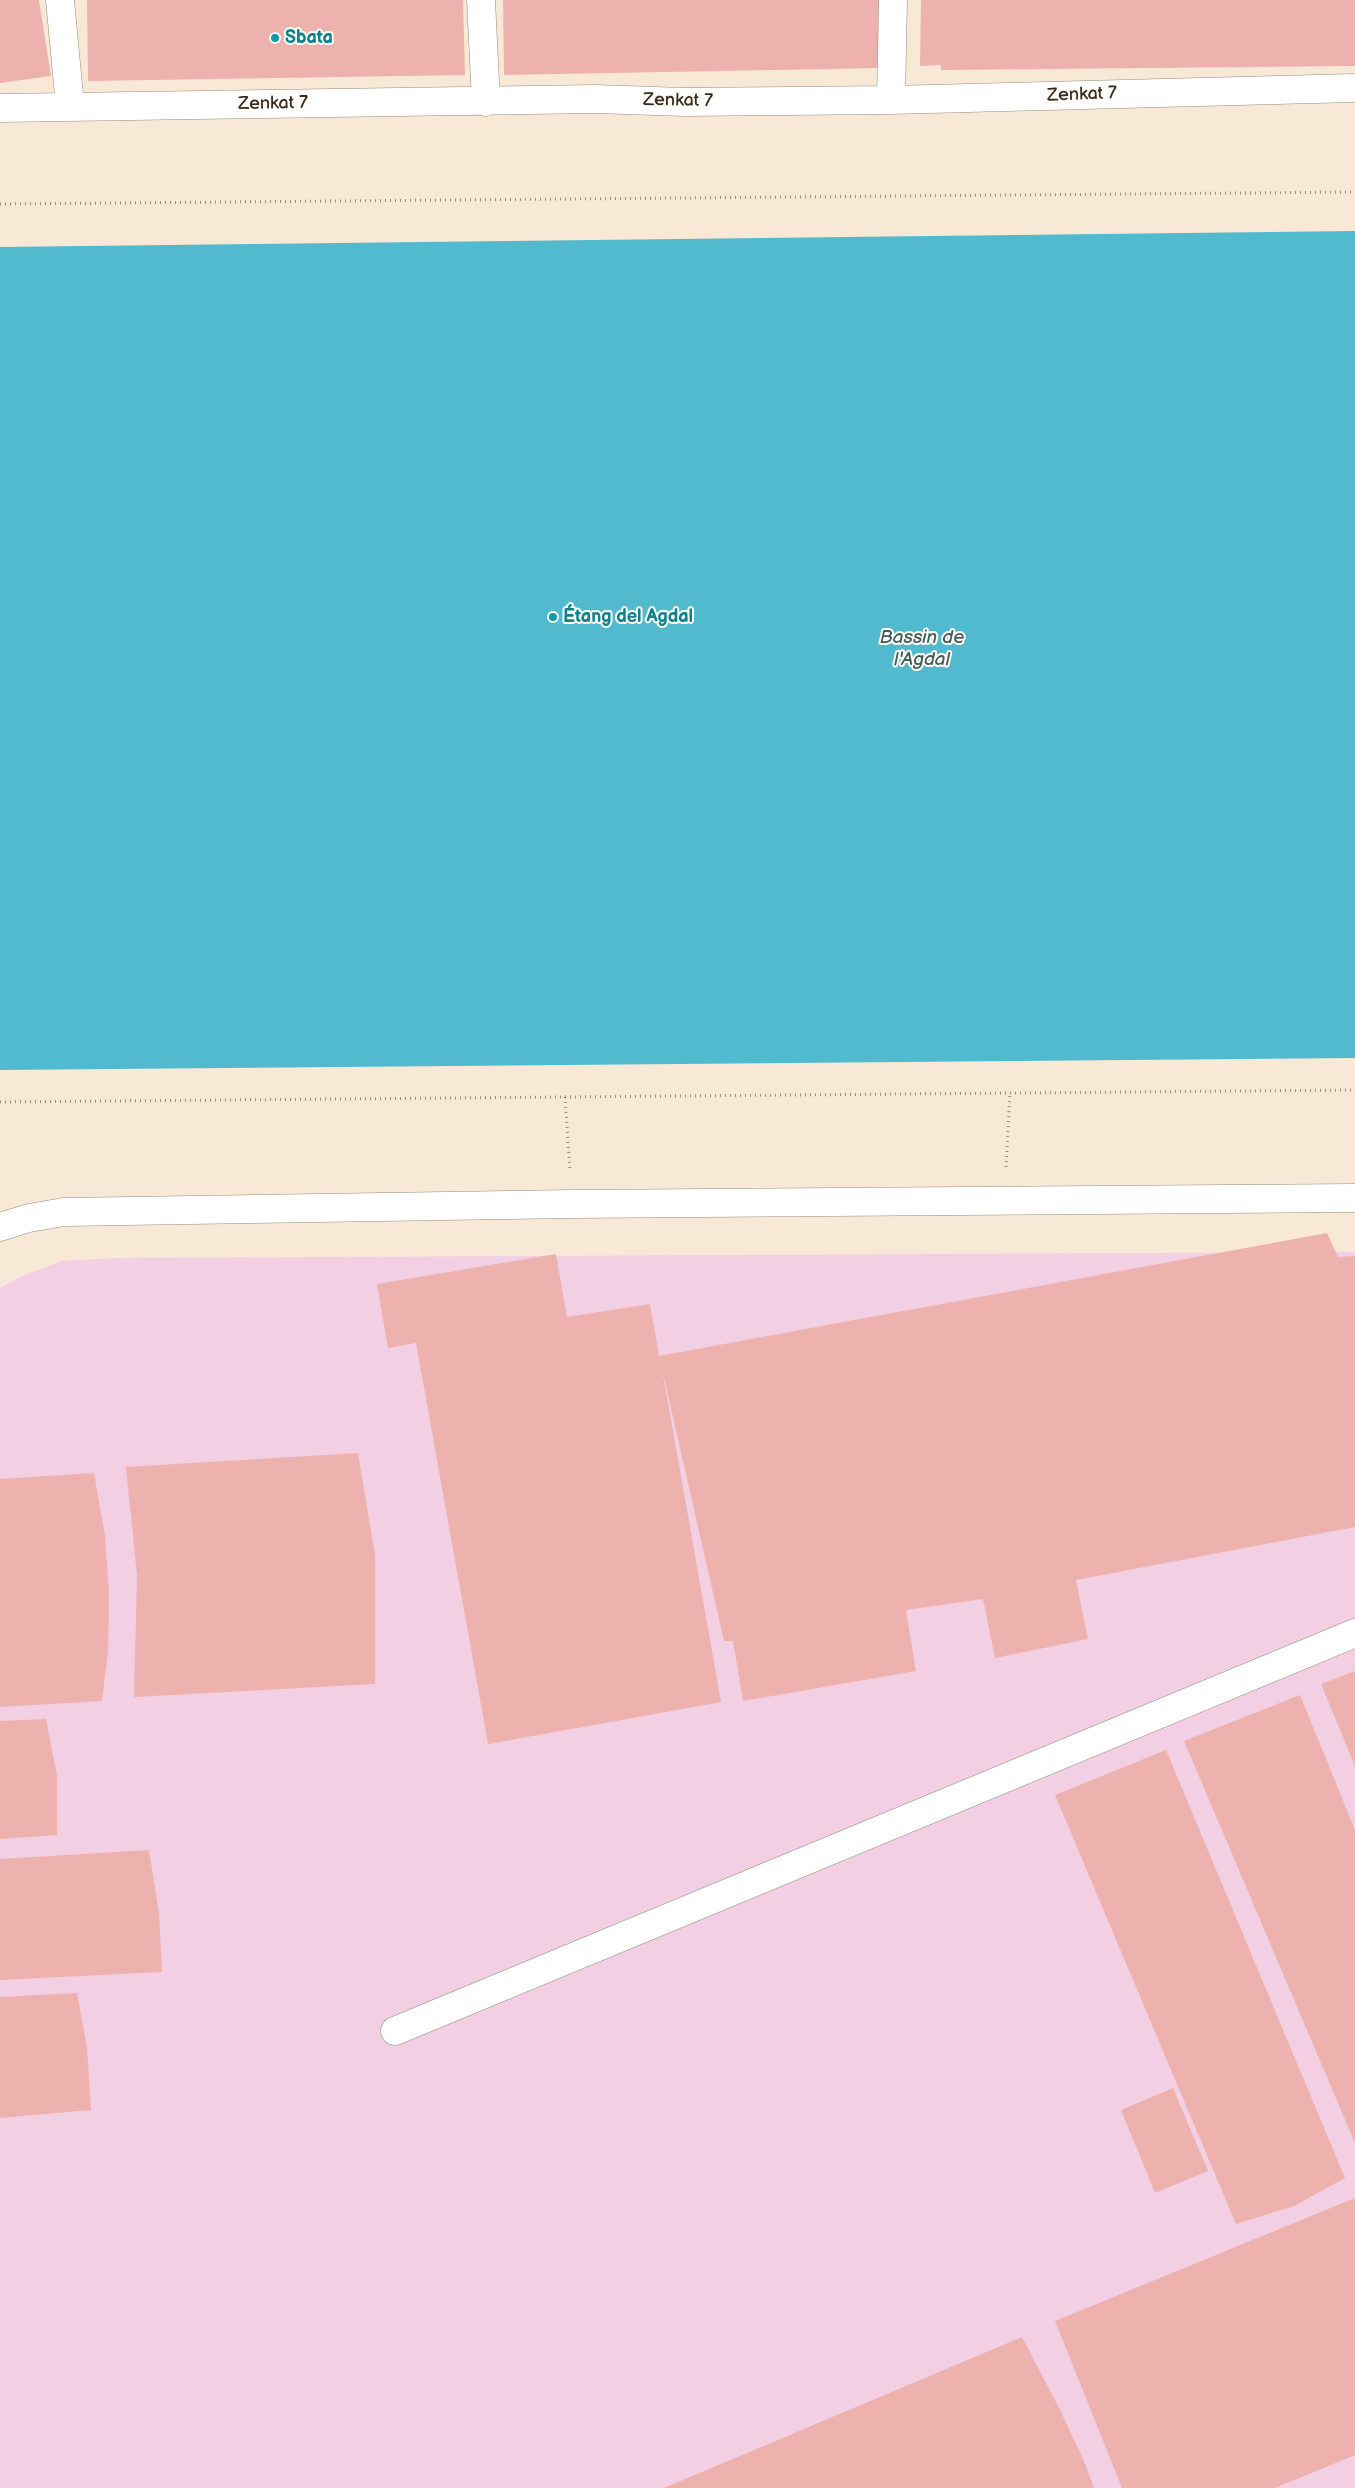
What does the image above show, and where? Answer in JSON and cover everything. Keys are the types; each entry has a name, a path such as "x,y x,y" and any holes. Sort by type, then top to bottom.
{"street":[{"path":"60,0 70,106"},
{"path":"481,0 486,102"},
{"path":"891,100 893,0"},
{"name":"Zenkat 7","path":"0,108 596,99 684,102 891,100 1355,88"},
{"path":"0,1227 30,1218 64,1212 572,1204 1355,1198"},
{"path":"395,2031 1355,1633"}],"path":[{"path":"0,204 1355,192"},
{"path":"0,1102 1355,1090"},
{"path":"1004,1201 1010,1093"},
{"path":"565,1097 572,1204"}],"shaded area":[{"path":"1355,1252 1355,2488 0,2488 0,1288 20,1277 61,1261 115,1258"}],"water":[{"name":"Bassin de l'Agdal","path":"1355,231 1355,1058 0,1070 0,247"}],"building":[{"path":"0,0 39,0 51,76 0,83"},
{"name":"Sbata","path":"87,0 463,0 465,75 88,81"},
{"path":"503,0 879,0 882,68 504,75"},
{"path":"921,0 1355,0 1355,66 941,70 941,65 920,66"},
{"path":"1327,1233 1338,1257 1355,1256 1355,1527 1076,1580 1088,1639 995,1658 983,1599 906,1610 916,1671 743,1701 733,1641 724,1641 662,1369 721,1702 488,1744 416,1343 388,1348 377,1284 556,1254 567,1317 650,1304 659,1356"},
{"path":"358,1453 375,1555 375,1684 134,1697 137,1576 126,1467"},
{"path":"94,1473 105,1536 109,1593 108,1651 102,1701 0,1707 0,1479"},
{"path":"1355,1671 1355,1766 1321,1684"},
{"path":"1300,1695 1355,1830 1355,2143 1184,1741"},
{"path":"46,1719 57,1776 57,1835 0,1839 0,1721"},
{"path":"1166,1750 1345,2178 1294,2206 1236,2224 1055,1795"},
{"path":"149,1850 159,1913 162,1972 0,1980 0,1859"},
{"path":"77,1993 87,2047 91,2110 0,2118 0,1997"},
{"path":"1173,2088 1208,2171 1155,2193 1121,2110"},
{"path":"1355,2198 1355,2455 1275,2488 1122,2488 1055,2321"},
{"path":"1022,2337 1059,2408 1084,2461 1094,2488 664,2488"}],"place":[{"name":"Sbata","path":"275,38"},
{"name":"Étang del Agdal","path":"553,617"}]}
